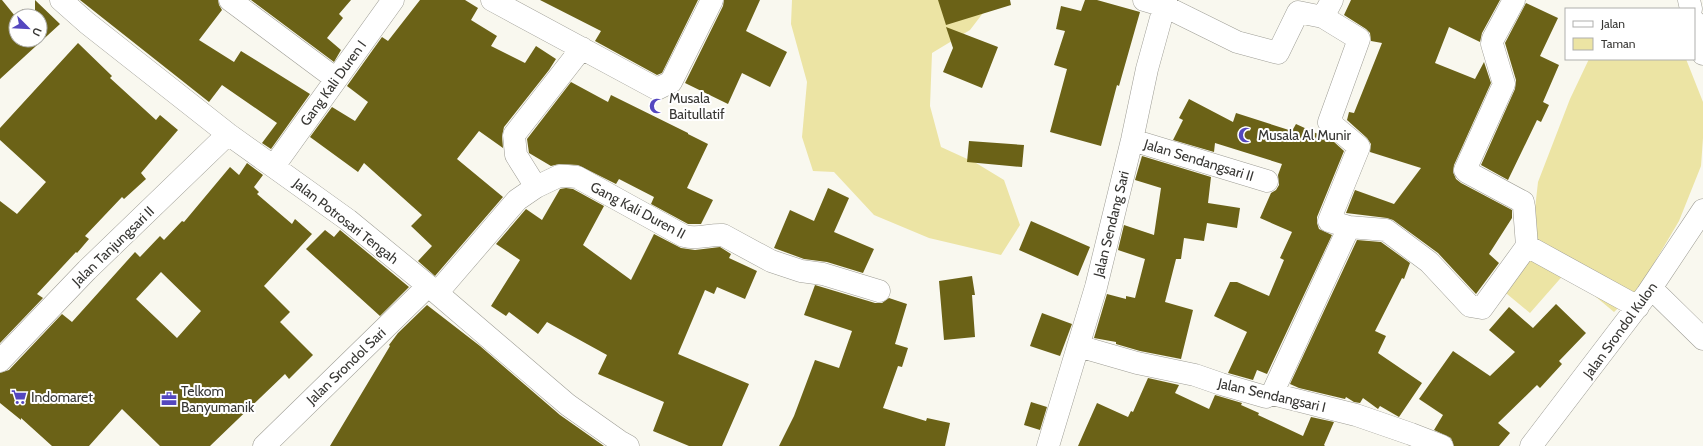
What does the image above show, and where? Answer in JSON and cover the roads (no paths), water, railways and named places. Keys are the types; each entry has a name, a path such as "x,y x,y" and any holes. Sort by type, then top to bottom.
{"street":[{"name":"Jalan Potrosari Tengah","path":"60,0 228,134 348,220 433,289 568,405 618,441 628,446"},
{"path":"230,0 336,79"},
{"name":"Gang Kali Duren I","path":"274,166 393,0"},
{"path":"492,0 657,89 671,82 712,0"},
{"path":"1158,2 1237,42 1278,53 1298,12 1328,8 1359,39 1329,122 1359,147 1329,221 1349,227 1386,230 1429,262 1470,306 1482,308 1527,246 1524,207 1522,202 1465,170 1504,84 1492,44 1492,39 1514,0"},
{"name":"Jalan Sendang Sari","path":"1048,446 1096,287 1132,140 1147,69 1158,2"},
{"path":"1695,25 1703,54"},
{"path":"536,187 516,155 514,136 582,48"},
{"name":"Jalan Tanjungsari II","path":"0,361 87,270 228,134"},
{"name":"Jalan Sendangsari II","path":"1132,140 1267,181"},
{"name":"Gang Kali Duren II","path":"433,289 517,200 536,187 558,176 567,176 577,178 684,236 697,238 716,235 723,236 771,261 802,271 823,274 879,291"},
{"name":"Jalan Srondol Kulon","path":"1531,446 1638,307 1703,210"},
{"path":"1272,394 1349,227"},
{"path":"1527,246 1638,307"},
{"path":"1651,288 1703,340"},
{"name":"Jalan Srondol Sari","path":"264,446 433,289"},
{"name":"Jalan Sendangsari I","path":"1078,346 1137,363 1195,375 1266,397 1272,394 1356,415 1442,446"}],"place":[{"name":"Musala Baitullatif","path":"657,106"},
{"name":"Musala Al Munir","path":"1246,135"},
{"name":"Indomaret","path":"19,397"},
{"name":"Telkom Banyumanik","path":"169,399"}]}
